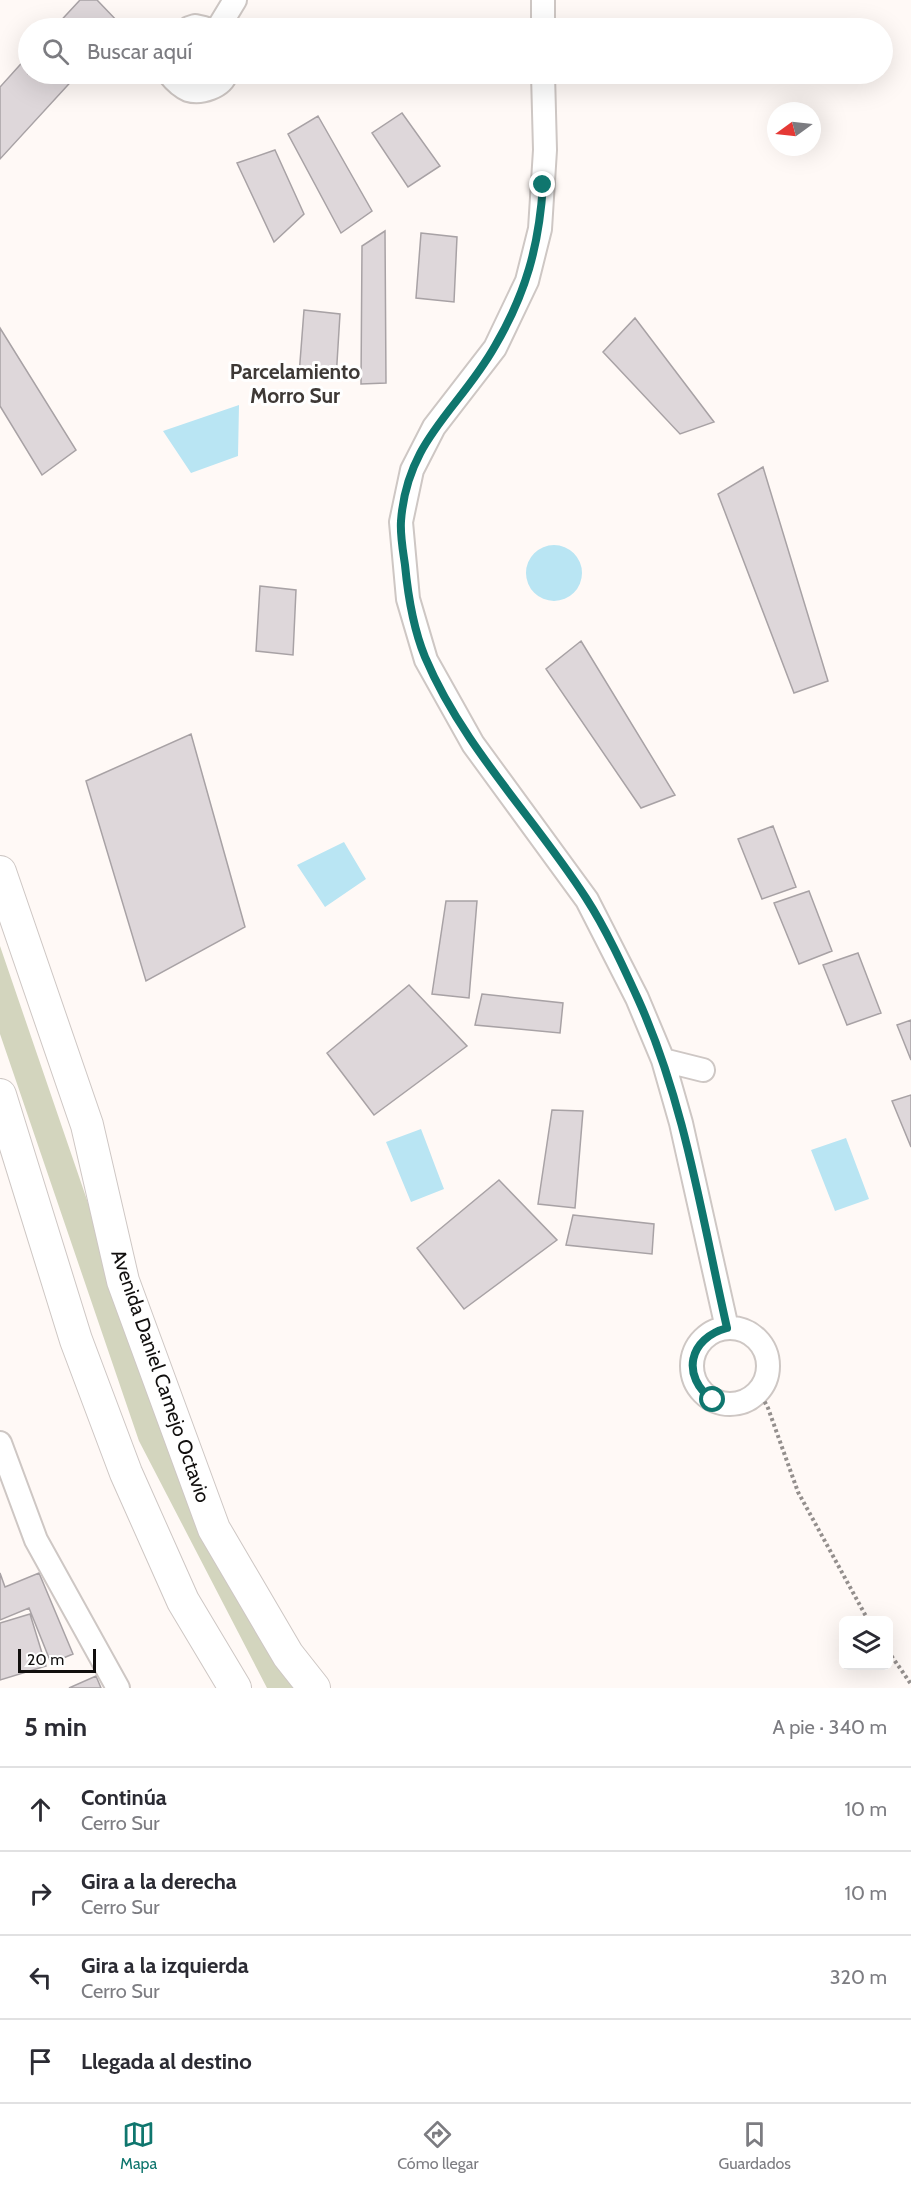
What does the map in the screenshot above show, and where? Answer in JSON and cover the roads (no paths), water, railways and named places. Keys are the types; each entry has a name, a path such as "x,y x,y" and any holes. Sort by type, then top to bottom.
{"main road":[{"name":"Avenida Daniel Camejo Octavio","path":"0,872 87,1125 123,1281 214,1529 288,1655 314,1688"},
{"path":"0,1095 76,1340 126,1473 183,1601 235,1688"}],"street":[{"path":"224,18 235,0"},
{"path":"543,0 543,18"},
{"path":"180,84 188,90 206,91 216,84"},
{"path":"543,84 545,150 540,230 526,281 495,348 434,427 412,470 401,522 408,599 421,648 472,744 587,900 637,998 663,1060 681,1123 727,1328"},
{"path":"663,1060 703,1070"},
{"path":"727,1328 752,1334 761,1343 767,1355 768,1367 766,1380 759,1391 749,1399 725,1403 703,1393 693,1371 697,1347 705,1337 727,1328"},
{"path":"0,1443 36,1540 118,1688"}],"water":[{"path":"239,405 238,456 191,473 163,431"},
{"path":"554,545 565,547 574,553 580,562 582,573 580,584 574,593 565,599 554,601 543,599 534,593 528,584 526,573 528,562 534,553 543,547"},
{"path":"344,842 366,879 325,907 297,865"},
{"path":"421,1129 444,1189 411,1202 386,1142"},
{"path":"846,1138 869,1199 835,1211 811,1150"}],"district":[{"name":"Parcelamiento Morro Sur","path":"295,383"}]}
